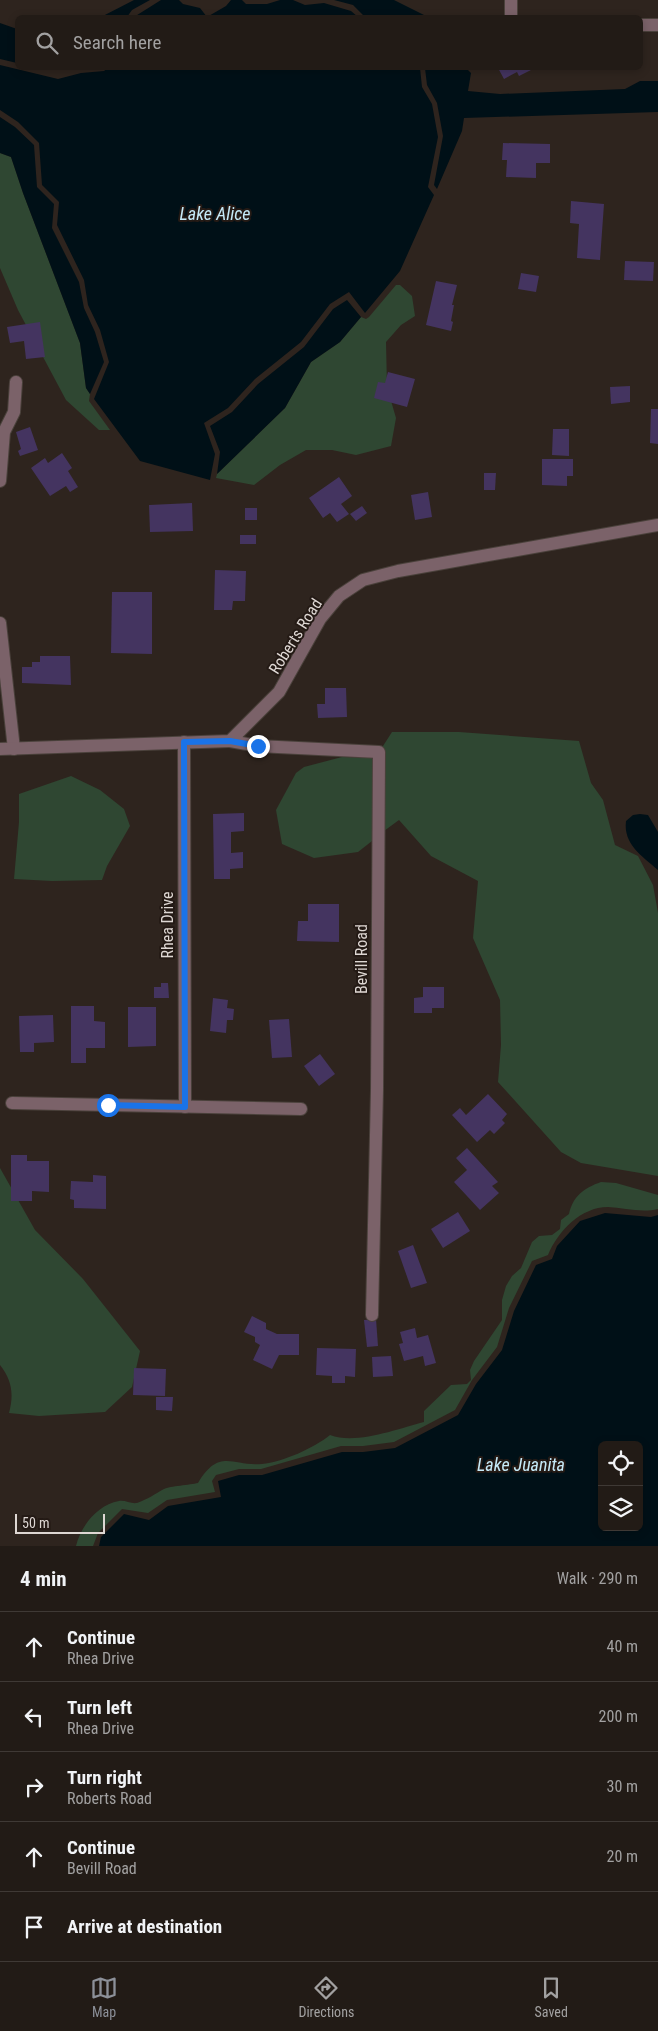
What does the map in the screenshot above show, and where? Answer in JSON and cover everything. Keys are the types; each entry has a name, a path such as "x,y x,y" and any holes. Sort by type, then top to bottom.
{"street":[{"path":"511,0 511,15"},
{"path":"643,25 658,25"},
{"path":"0,481 4,432 14,412 16,382"},
{"name":"Roberts Road","path":"230,741 279,692 320,619 339,596 363,580 398,571 658,525"},
{"path":"0,623 14,749"},
{"path":"0,749 230,741"},
{"name":"Bevill Road","path":"230,741 258,746 379,752 377,1090 372,1315"},
{"name":"Rhea Drive","path":"184,742 185,1107"},
{"path":"12,1103 301,1109"}],"green space":[{"path":"0,153 11,157 80,343 86,388 90,394 89,401 110,430 99,430 66,400 18,310 0,268"},
{"path":"396,285 400,285 412,296 415,316 401,325 386,342 387,387 396,418 391,446 356,455 332,450 306,450 280,465 254,485 216,478 217,474 285,408 311,362 340,342 361,317 366,319 369,317"},
{"path":"392,732 459,732 579,741 591,783 603,800 615,845 638,856 653,885 658,913 658,1176 581,1163 561,1152 498,1082 501,1045 500,1000 473,938 478,881 431,856 399,820 384,831 381,747"},
{"path":"342,757 372,758 372,841 358,852 314,858 282,844 276,810 296,773 304,767"},
{"path":"71,776 100,790 124,809 130,826 107,866 102,880 52,881 14,879 19,822 19,794"},
{"path":"0,1168 35,1230 83,1279 140,1351 132,1387 105,1412 39,1416 9,1413 12,1393 7,1376 0,1365"},
{"path":"601,1182 616,1183 658,1195 658,1209 598,1208 580,1216 564,1229 548,1255 532,1261 509,1308 497,1347 472,1380 455,1410 394,1442 363,1446 341,1446 261,1469 239,1469 216,1475 212,1481 215,1492 167,1500 148,1513 122,1509 98,1533 93,1546 76,1546 86,1524 104,1507 119,1501 137,1503 167,1488 198,1483 213,1465 220,1462 270,1463 298,1454 330,1435 340,1438 364,1437 424,1422 424,1411 451,1385 467,1384 471,1380 470,1370 474,1361 502,1320 502,1300 506,1286 512,1276 521,1268 532,1242 539,1236 552,1235 560,1229 561,1220 569,1214 576,1198 584,1190"}],"water":[{"path":"134,0 150,0 132,10 128,15 105,15"},
{"path":"161,0 179,0 183,4 200,8 205,15 137,15"},
{"path":"231,0 242,0 246,4 267,4 280,0 293,0 305,5 324,3 351,11 356,15 210,15 226,6"},
{"path":"334,0 394,0 424,15 363,15 353,5"},
{"path":"0,23 15,28 15,63 0,59"},
{"name":"Lake Alice","path":"0,65 58,79 81,73 105,70 420,70 422,87 432,104 438,137 428,187 434,195 400,271 365,313 349,292 330,304 301,342 255,379 228,408 204,423 215,454 210,480 140,461 94,399 109,362 100,330 88,305 84,280 57,225 59,202 42,185 39,143 18,122 0,110"},
{"path":"425,70 468,70 471,73 468,91 500,94 625,89 640,81 658,81 658,112 464,118 462,131 437,189 434,185 443,136 437,103 427,85"},
{"path":"0,117 15,127 34,145 37,187 54,204 52,228 79,282 84,308 95,332 104,362 90,394 86,388 80,343 11,157 0,153"},
{"path":"347,300 361,317 340,342 311,362 285,408 217,474 220,452 210,426 232,412 258,384 304,347 333,309"},
{"path":"633,815 648,815 658,832 658,870 635,849 627,836 626,821"},
{"name":"Lake Juanita","path":"605,1213 651,1217 658,1215 658,1546 99,1546 101,1537 124,1514 149,1520 168,1506 221,1497 218,1481 239,1475 262,1475 342,1452 363,1452 395,1448 458,1415 476,1384 502,1350 514,1311 536,1265 552,1259 557,1246 580,1221"}],"building":[{"path":"499,70 531,70 519,76 517,72 504,79"},
{"path":"503,143 550,144 550,163 536,163 536,178 506,177 507,160 502,160"},
{"path":"571,201 604,204 600,260 577,258 579,224 570,223"},
{"path":"625,261 654,262 653,281 624,280"},
{"path":"521,273 539,276 536,292 518,289"},
{"path":"436,281 457,285 452,305 454,305 451,331 426,325"},
{"path":"40,322 45,357 26,359 24,341 10,343 7,327"},
{"path":"388,372 415,379 407,407 374,398 378,382 385,383"},
{"path":"630,386 630,402 611,404 610,387"},
{"path":"651,409 658,409 658,444 650,443"},
{"path":"30,427 38,450 20,456 18,451 21,449 16,432"},
{"path":"553,429 569,429 569,456 552,455"},
{"path":"62,453 72,468 68,471 78,487 70,492 66,486 50,496 31,468 45,458 48,463"},
{"path":"542,459 573,459 573,476 567,476 567,486 542,485"},
{"path":"484,473 496,473 495,490 484,490"},
{"path":"339,477 352,496 341,504 349,514 337,522 330,513 323,518 309,498"},
{"path":"428,492 432,517 415,520 411,495"},
{"path":"192,503 193,531 150,532 149,505"},
{"path":"362,506 367,513 356,521 350,514"},
{"path":"245,508 257,508 257,520 245,520"},
{"path":"240,535 256,535 256,544 240,544"},
{"path":"215,570 246,571 245,601 233,601 232,610 214,610"},
{"path":"112,592 152,592 152,654 111,653"},
{"path":"40,656 70,656 71,685 22,683 22,667 32,667 32,662 40,662"},
{"path":"325,688 346,688 347,717 318,718 317,704 325,704"},
{"path":"244,813 244,831 231,832 231,853 243,852 243,868 230,869 230,879 214,879 213,814"},
{"path":"308,904 339,904 339,942 297,941 298,921 308,921"},
{"path":"161,983 168,983 169,998 154,998 154,987 161,987"},
{"path":"423,987 444,987 444,1008 432,1008 432,1013 414,1013 414,998 423,997"},
{"path":"213,998 228,1000 227,1008 234,1009 233,1020 227,1020 226,1033 210,1031"},
{"path":"71,1006 94,1006 94,1021 105,1022 105,1048 86,1048 86,1063 71,1063"},
{"path":"128,1007 156,1007 156,1046 128,1047"},
{"path":"53,1015 54,1042 34,1043 34,1052 20,1052 19,1016"},
{"path":"289,1019 292,1057 272,1058 269,1020"},
{"path":"320,1054 335,1074 319,1086 304,1066"},
{"path":"488,1094 507,1114 502,1120 505,1123 494,1134 490,1130 477,1142 452,1115 460,1108 466,1115"},
{"path":"467,1148 498,1182 492,1186 499,1193 480,1210 454,1182 467,1170 456,1158"},
{"path":"11,1155 27,1155 27,1161 49,1161 49,1192 32,1191 32,1201 11,1201"},
{"path":"93,1175 106,1176 106,1209 74,1208 74,1200 70,1199 71,1181 93,1182"},
{"path":"458,1212 470,1231 443,1248 431,1229"},
{"path":"413,1245 427,1283 411,1288 398,1251"},
{"path":"252,1316 266,1323 266,1329 277,1334 299,1334 299,1355 279,1355 272,1369 253,1360 260,1345 255,1342 255,1337 244,1332"},
{"path":"376,1319 378,1346 367,1347 364,1320"},
{"path":"415,1328 417,1338 428,1335 436,1363 425,1366 423,1356 404,1361 399,1344 403,1343 400,1332"},
{"path":"317,1348 356,1349 355,1377 345,1376 345,1383 332,1383 332,1376 316,1375"},
{"path":"391,1356 393,1376 373,1377 372,1357"},
{"path":"134,1368 166,1369 165,1396 133,1395"},
{"path":"156,1397 173,1397 172,1411 156,1410"}],"route":[{"path":"108,1105 185,1107 183,927 184,742 230,741 258,746"}]}
